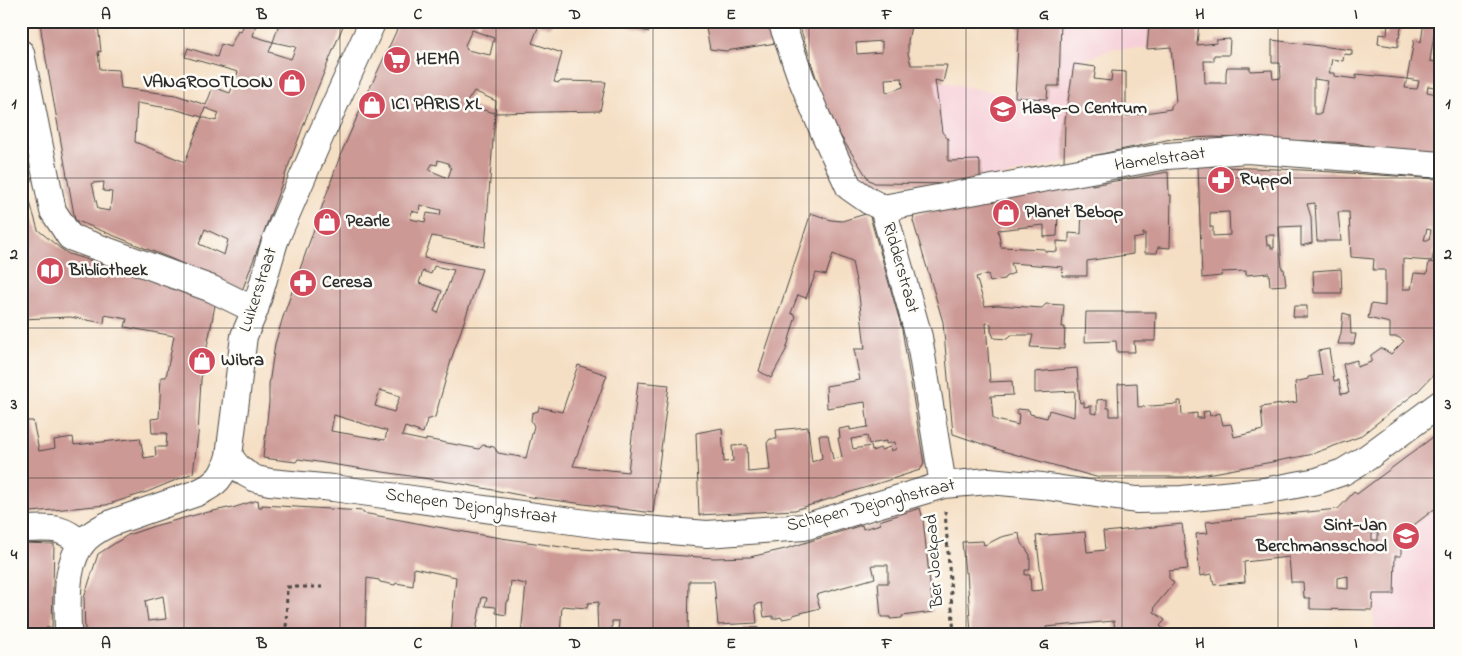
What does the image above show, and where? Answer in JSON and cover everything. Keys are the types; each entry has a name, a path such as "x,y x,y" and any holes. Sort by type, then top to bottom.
{"street":[{"name":"Luikerstraat","path":"68,635 68,592 71,568 75,554 92,533 114,522 197,494 217,481 225,470 244,336 275,241 373,21"},
{"name":"Ridderstraat","path":"781,21 801,78 849,187 882,208 919,337 943,485"},
{"path":"21,53 53,211 70,237 212,289 254,310"},
{"name":"Hamelstraat","path":"882,208 1176,156 1247,150 1441,165"},
{"name":"Schepen Dejonghstraat","path":"228,456 245,473 256,479 270,482 333,488 608,526 707,534 804,527 943,485 989,481 1042,486 1136,500 1182,499 1264,491 1317,480 1344,472 1368,457 1441,403"},
{"path":"21,529 57,529 72,535 82,544"}],"path":[{"name":"Ber Joekpad","path":"943,485 954,635"},
{"path":"286,635 286,587 322,587"}],"shaded area":[{"name":"Hasp-O Centrum","path":"1019,21 1199,21 1197,45 1147,49 1112,49 1074,64 1065,120 1064,162 980,182 980,162 978,160 948,161 948,139 942,132 935,80 1015,97"},
{"name":"Sint-Jan Berchmansschool","path":"1441,431 1441,635 1374,635 1372,512 1357,494"}],"building":[{"path":"40,21 144,21 143,24 98,24 101,52 98,51 100,69 119,70 121,88 176,95 206,105 213,87 230,93 238,72 185,57 188,48 217,57 221,44 230,47 238,31 241,32 245,21 257,21 253,36 273,42 280,21 345,21 314,97 242,291 172,259 75,220","holes":["273,42 296,47 291,59 269,52","137,103 174,109 202,117 185,162 135,142","205,108 219,113 216,121 202,117","104,182 103,191 112,192 110,211 98,209 92,183","205,229 228,240 224,255 199,244"]},
{"path":"401,21 476,21 480,25 481,21 531,21 539,25 532,43 562,53 554,82 606,82 600,111 495,113 485,247 432,236 424,258 482,269 452,357 435,417 427,420 423,433 405,427 402,436 479,449 483,445 494,447 498,453 526,458 534,426 531,420 532,413 538,411 539,407 562,412 578,365 607,375 573,466 628,472 638,382 669,385 653,513 530,497 462,484 298,459 296,462 263,458 269,384 275,344 340,156","holes":["472,30 494,38 490,55 467,50 465,45","474,91 496,101 495,113 465,105","438,160 448,163 451,169 448,178 429,170 432,164 437,165","420,205 441,210 440,215 427,213 425,222 410,219 412,211 419,213","434,266 454,270 438,313 434,311 442,291 419,283 423,271 431,274","380,390 400,396 394,412 375,406","334,415 387,431 385,440 331,431"]},
{"path":"541,21 553,21 551,28 539,25"},
{"path":"627,21 652,21 649,32 626,26"},
{"path":"697,21 770,21 776,43 726,51 710,49 705,23 697,23"},
{"path":"798,21 912,21 908,41 911,65 947,65 943,82 935,80 942,132 948,139 948,161 978,160 980,162 980,182 962,184 875,183 869,180 838,132 820,90","holes":["882,41 882,52 857,54 856,43","902,78 903,87 886,93 885,79"]},
{"path":"994,21 1061,21 1059,86 1048,86 1047,99 1015,97 1019,27"},
{"path":"1159,21 1199,21 1197,45 1216,43 1216,40 1230,39 1229,55 1214,55 1214,61 1204,61 1205,83 1226,83 1227,67 1250,67 1250,71 1272,70 1273,79 1281,78 1280,63 1272,63 1272,40 1352,50 1352,55 1344,54 1343,61 1332,59 1329,73 1334,73 1334,76 1356,79 1356,74 1407,79 1414,40 1421,42 1424,21 1436,21 1430,61 1441,63 1441,88 1428,86 1427,92 1441,95 1441,153 1376,148 1355,143 1213,137 1171,139 1064,162 1065,120 1074,64 1096,67 1094,79 1111,81 1112,71 1126,72 1126,116 1171,109 1171,106 1176,102 1171,47 1147,49 1149,25 1159,25","holes":["1314,79 1328,81 1321,114 1314,114","1407,79 1419,81 1417,89 1405,88"]},
{"path":"1388,22 1402,24 1398,37 1398,47 1378,44 1379,34 1387,35"},
{"path":"1198,166 1302,170 1441,179 1441,248 1434,250 1432,261 1403,259 1403,289 1411,289 1414,273 1427,274 1429,262 1441,264 1441,366 1439,369 1417,392 1359,437 1309,455 1186,477 1096,477 1003,451 953,434 943,322 913,221 914,215 1090,177 1092,185 1168,172 1169,195 1171,195 1170,248 1158,247 1157,253 1145,253 1145,233 1143,233 1143,237 1133,239 1133,254 1087,261 1087,276 1062,276 1063,267 1011,263 1014,273 1004,279 990,282 988,274 976,277 985,306 1042,308 1046,304 1064,305 1062,327 1065,327 1064,349 1030,347 1033,335 1011,335 1007,339 994,338 991,324 986,323 990,382 1012,381 1013,395 991,396 993,418 996,420 1018,425 1019,414 1017,414 1017,409 1029,410 1030,414 1047,418 1049,410 1074,417 1075,391 1035,393 1035,372 1077,368 1080,403 1084,402 1084,407 1091,406 1091,413 1097,414 1097,400 1107,399 1107,408 1110,408 1110,416 1119,416 1118,384 1137,383 1138,407 1178,404 1178,401 1181,401 1182,415 1197,413 1197,418 1204,418 1203,412 1209,411 1210,416 1220,413 1223,425 1231,424 1234,437 1263,430 1261,407 1297,402 1295,382 1308,379 1308,377 1322,375 1318,351 1329,349 1334,381 1339,380 1341,394 1349,393 1343,364 1357,360 1357,367 1371,362 1371,355 1381,348 1391,354 1404,341 1398,337 1390,337 1390,323 1368,318 1371,304 1385,306 1385,270 1373,270 1374,259 1351,257 1349,212 1338,212 1341,241 1317,241 1315,203 1307,204 1311,217 1312,243 1301,246 1301,226 1279,227 1282,269 1284,269 1286,285 1270,286 1269,273 1246,275 1246,271 1222,272 1221,276 1202,278","holes":["1082,205 1081,234 1069,233 1069,242 1057,241 1057,252 1045,251 1045,249 1001,247 998,230 1044,225 1044,237 1057,236 1058,213 1069,211 1068,207","1229,212 1230,235 1213,236 1213,227 1210,227 1210,213","1427,229 1431,230 1429,240 1424,240","1266,235 1274,235 1274,248 1271,248 1271,245 1267,245"]},
{"path":"21,171 38,230 61,249 69,254 216,300 201,379 198,435 193,473 147,492 106,505 21,513 21,421 33,421 39,451 55,448 54,440 73,437 74,445 140,438 144,458 156,456 155,447 166,447 167,433 152,433 151,419 159,418 161,377 166,377 174,336 125,327 127,319 105,315 104,323 70,317 21,319"},
{"path":"811,213 831,220 842,221 869,213 902,329 924,464 920,470 795,510 699,515 696,433 722,428 724,462 733,461 732,446 747,445 748,472 770,470 767,443 770,439 777,439 776,430 808,427 812,462 822,458 819,435 828,435 833,459 842,457 838,438 840,438 839,429 850,427 850,430 868,427 865,402 827,408 826,386 860,380 854,349 865,349 859,295 852,262 833,254 826,275 816,273 806,298 798,295 791,313 796,316 786,350 771,378 759,371","holes":["867,436 869,444 886,441 886,444 895,442 896,449 891,451 890,447 872,451 871,446 853,449 851,439"]},
{"path":"1341,269 1342,293 1314,293 1313,271"},
{"path":"1294,306 1307,306 1307,317 1293,317"},
{"path":"1086,312 1156,312 1155,341 1134,341 1135,352 1117,352 1116,341 1085,342"},
{"path":"1343,313 1350,315 1351,334 1356,334 1354,344 1338,344"},
{"path":"1441,431 1441,504 1401,535 1401,556 1395,556 1394,594 1373,594 1372,610 1310,609 1310,598 1304,598 1303,582 1291,582 1289,557 1244,562 1245,582 1214,585 1212,574 1200,576 1196,534 1208,533 1206,522 1338,509 1354,492 1357,494","holes":["1372,533 1378,533 1378,540 1372,540","1348,576 1348,589 1337,588 1337,578"]},
{"path":"258,500 259,507 262,507 262,505 363,511 363,513 475,534 568,548 714,558 750,557 785,549 862,525 863,529 881,524 879,521 920,508 923,519 933,612 902,616 902,618 890,619 890,617 881,617 878,583 888,583 888,565 872,565 875,578 816,595 820,608 793,615 793,617 773,619 773,616 764,617 762,603 755,605 757,623 718,625 714,581 689,581 688,635 618,632 619,621 612,621 612,635 598,635 597,609 599,602 588,603 587,608 562,606 560,635 521,635 526,584 511,581 506,615 496,613 496,607 485,606 487,598 482,597 476,630 466,629 466,635 458,635 451,634 456,577 414,568 413,586 396,583 395,585 367,578 365,635 85,635 84,598 98,554 128,535 154,526 199,514 229,509","holes":["163,596 166,619 148,621 145,601"]},
{"path":"1182,524 1188,569 1169,571 1169,578 1174,583 1155,606 1154,612 1165,620 1160,626 1171,635 1115,635 1114,621 1046,627 1047,635 971,635 967,572 965,573 962,542 983,541 984,545 1001,537 1019,533 1020,540 1030,555 1030,570 1025,570 1025,575 1030,575 1031,591 1043,590 1036,536 1085,532 1087,552 1105,550 1103,531"},
{"path":"21,543 54,544 52,628 46,628 46,635 21,635"},
{"path":"744,628 758,628 758,635 744,635"}],"place":[{"name":"HEMA","path":"397,60"},
{"name":"VANGROOTLOON","path":"292,83"},
{"name":"ICI PARIS XL","path":"372,105"},
{"name":"Hasp-O Centrum","path":"1003,109"},
{"name":"Ruppol","path":"1221,180"},
{"name":"Planet Bebop","path":"1006,213"},
{"name":"Pearle","path":"327,222"},
{"name":"Bibliotheek","path":"50,271"},
{"name":"Ceresa","path":"303,283"},
{"name":"Wibra","path":"202,361"},
{"name":"Sint-Jan Berchmansschool","path":"1406,536"}]}
